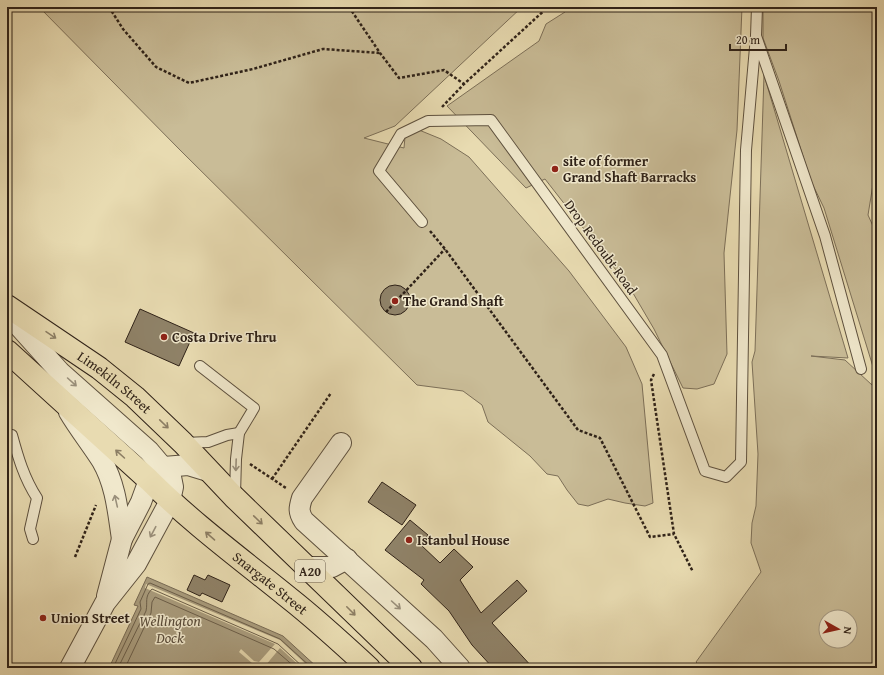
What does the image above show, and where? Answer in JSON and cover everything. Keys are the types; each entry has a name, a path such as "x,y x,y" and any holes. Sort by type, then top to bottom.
{"highway":[{"name":"Limekiln Street","path":"7,306 99,368 135,397 211,472"},
{"name":"A20","path":"7,351 63,402 156,474 170,501"},
{"name":"A20","path":"211,472 234,497 411,668"},
{"name":"Snargate Street","path":"170,501 221,545 290,598 369,668"}],"street":[{"path":"7,313 60,372 149,451 156,474 122,539 105,603"},
{"path":"63,402 102,462 108,475 117,506 122,539"},
{"path":"340,443 302,498 298,507 299,514 304,521 434,639 460,668"},
{"path":"156,474 188,465 211,472"},
{"path":"70,668 105,603 136,564 170,501"},
{"path":"306,567 332,567 347,560"}],"lane":[{"name":"Drop Redoubt Road","path":"422,222 380,170 401,134 428,121 491,120 662,355 705,470 726,477 741,462 746,150 756,36 757,7"},
{"name":"Drop Redoubt Road","path":"756,36 825,236 861,369"},
{"path":"200,366 254,408 239,433 234,497"},
{"path":"183,443 208,442 227,435 239,433"},
{"path":"12,435 22,469 30,488 37,498 30,529 33,539"}],"path":[{"path":"109,7 123,29 156,67 189,83 253,69 323,49 380,53"},
{"path":"349,7 399,78 444,70 464,84"},
{"path":"428,121 464,84 548,7"},
{"path":"422,222 445,249 578,430 600,438 650,537 674,534"},
{"path":"386,312 445,249"},
{"path":"662,355 651,380 674,534 693,572"},
{"path":"272,479 332,393"},
{"path":"237,451 248,463 302,498"},
{"path":"74,557 97,504"}],"shaded area":[{"path":"39,7 522,7 395,126 364,138 404,148 405,137 419,130 441,139 469,157 569,271 626,347 642,384 653,503 645,506 608,499 588,506 578,504 558,476 547,474 530,456 488,422 482,405 463,391 417,385 181,151"},
{"path":"558,7 742,7 737,130 724,253 727,354 714,384 697,389 683,388 654,329 630,288 545,179 526,188 447,106 539,41 546,24 565,12"},
{"path":"763,7 877,7 877,171 875,172 868,215 877,235 877,668 702,668 696,662 761,572 751,543 752,523 756,506 758,454 752,362 755,351 764,75 848,358 811,356 845,360 872,385 874,370 824,208 811,181 779,81 763,38"}],"water":[{"name":"Wellington Dock","path":"147,577 283,636 318,668 109,668 138,606 134,605"}],"pier":[{"path":"146,584 280,640 310,668 302,668 280,648 265,666 266,668 254,668 252,663 239,652 241,649 254,661 259,662 275,644 145,588"}],"building":[{"name":"The Grand Shaft","path":"395,285 405,290 410,300 405,310 395,315 385,310 380,300 385,290"},
{"path":"140,309 194,333 179,366 125,342"},
{"path":"382,482 416,505 402,525 368,502"},
{"path":"410,520 428,535 421,545 440,563 454,549 473,567 460,580 481,613 517,580 527,591 492,623 533,668 493,668 472,645 449,611 421,584 424,580 385,550"},
{"path":"194,575 205,580 208,575 230,585 222,602 202,593 200,596 187,590"}],"place":[{"name":"site of former Grand Shaft Barracks","path":"555,169"},
{"name":"The Grand Shaft","path":"395,301"},
{"name":"Costa Drive Thru","path":"164,337"},
{"name":"Istanbul House","path":"409,540"},
{"name":"Union Street","path":"43,618"}]}
